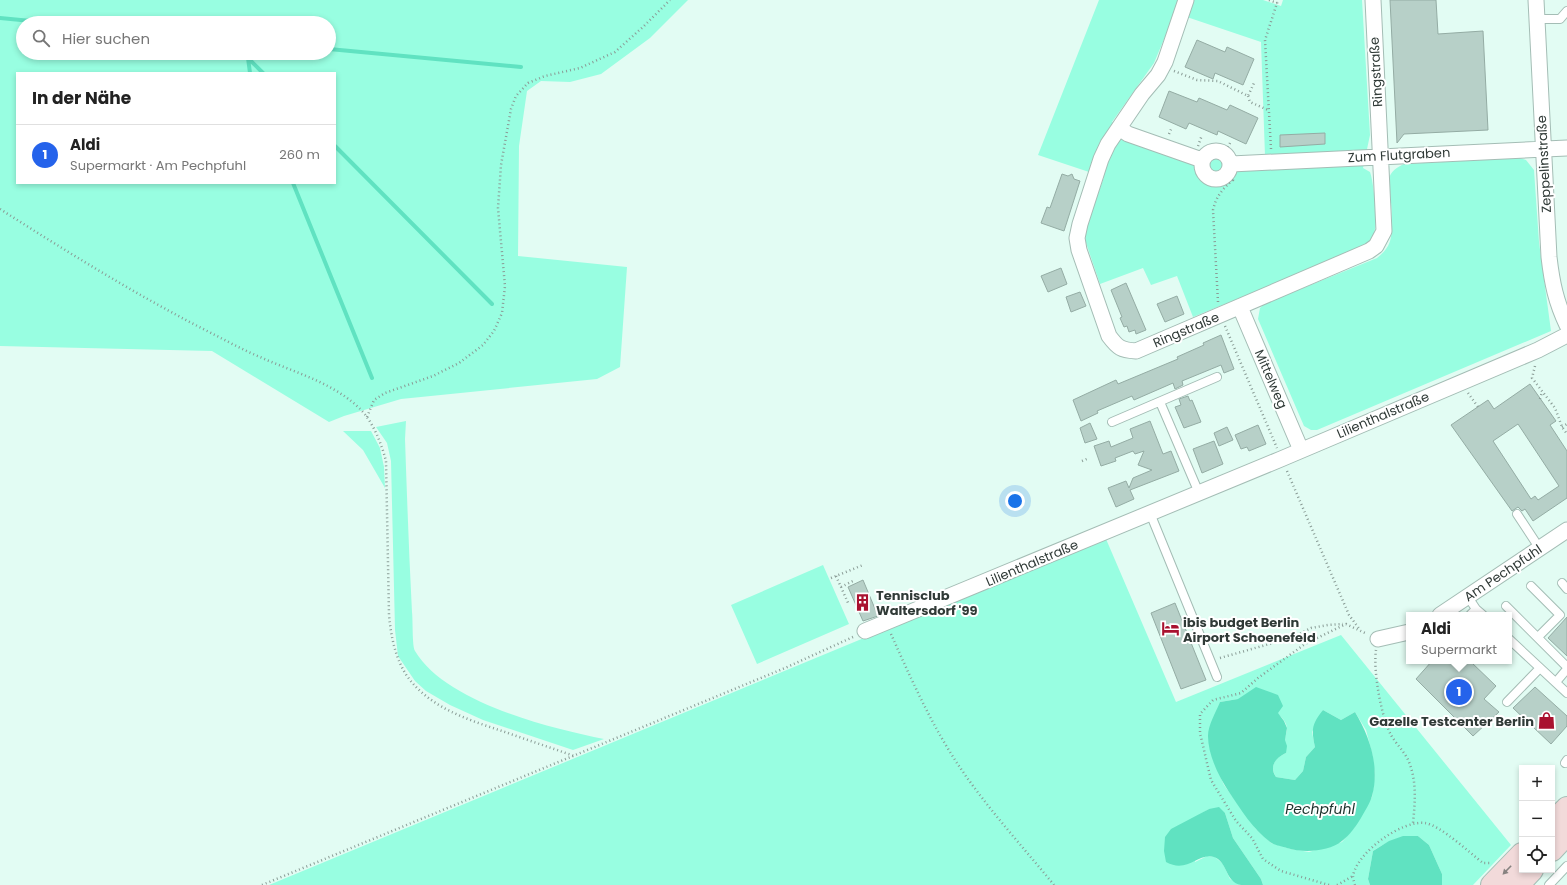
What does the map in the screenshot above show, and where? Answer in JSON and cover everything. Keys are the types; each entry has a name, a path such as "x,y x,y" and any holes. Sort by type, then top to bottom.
{"main road":[{"path":"1555,820 1567,808"},
{"path":"1555,847 1567,834"},
{"path":"1492,885 1519,857"},
{"path":"1518,885 1529,873"}],"street":[{"name":"Ringstraße","path":"1186,0 1158,75 1142,94 1108,144 1101,159 1077,238 1081,256 1109,336 1116,346 1125,351 1136,351 1369,251 1376,246 1384,231 1373,0"},
{"name":"Zeppelinstraße","path":"1536,0 1552,281 1556,298 1567,325"},
{"path":"1119,128 1128,134 1202,160"},
{"name":"Zum Flutgraben","path":"1229,158 1222,179 1212,179 1204,173 1202,169 1202,160 1206,155 1214,151 1219,151 1229,158 1271,161 1567,148"},
{"name":"Mittelweg","path":"1240,307 1301,450"},
{"name":"Lilienthalstraße","path":"866,631 1281,459 1538,350 1567,335"},
{"name":"Am Pechpfuhl","path":"1448,612 1472,603 1540,549 1567,530"},
{"path":"1378,639 1406,633"}],"lane":[{"path":"1537,19 1560,19 1567,10"},
{"path":"1112,422 1217,377"},
{"path":"1160,402 1199,493"},
{"path":"1150,513 1217,677"},
{"path":"1517,514 1540,549"},
{"path":"1531,586 1560,615 1538,637"},
{"path":"1470,612 1472,603"},
{"path":"1472,603 1480,612"},
{"path":"1506,606 1567,668 1556,682"},
{"path":"1512,642 1567,693"},
{"path":"1507,702 1540,668"},
{"path":"1549,885 1567,866"}],"path":[{"path":"367,417 374,400 385,393 433,376 459,363 483,345 494,332 502,313 505,286 498,208 501,165 511,109 516,96 528,83 544,76 580,68 615,52 670,0"},
{"path":"1269,0 1278,1 1265,40 1271,161"},
{"path":"1162,66 1197,80 1218,81 1248,96"},
{"path":"1254,83 1248,96 1250,102 1269,110"},
{"path":"1229,158 1232,180 1216,199 1213,210 1218,308 1281,459 1349,615 1360,631"},
{"path":"0,209 81,261 183,319 259,357 329,385 357,406 367,417 382,445 386,461 389,615 391,636 397,657 407,676 424,695 447,710 481,724 574,756"},
{"path":"1538,350 1532,378 1556,408 1562,427 1567,434"},
{"path":"1540,399 1542,391"},
{"path":"1562,427 1567,424"},
{"path":"1082,461 1089,458"},
{"path":"831,578 863,564"},
{"path":"836,576 849,605"},
{"path":"841,586 855,580"},
{"path":"886,624 934,722 957,763 983,800 1054,885"},
{"path":"1329,885 1281,871 1263,859 1252,838 1236,821 1212,780 1200,733 1200,714 1213,700 1241,693 1258,678 1305,644 1346,624"},
{"path":"1211,660 1294,637 1311,628 1328,625 1346,624 1378,639 1375,653 1376,667 1384,718 1394,741 1404,752 1413,776 1415,796 1413,823"},
{"path":"262,885 785,668 866,631"},
{"path":"1337,885 1353,876 1361,859 1369,848 1392,832 1413,823 1426,823 1438,829 1483,863 1491,864 1495,861"},
{"path":"1353,876 1355,885"}],"shaded area":[{"path":"0,0 688,0 650,38 601,74 570,82 541,81 527,91 519,146 518,256 627,267 620,367 597,379 401,399 329,422 212,351 0,346"},
{"path":"1099,0 1263,0 1281,6 1283,0 1362,0 1370,135 1363,168 1370,172 1374,192 1376,217 1375,231 1368,243 1193,317 1177,276 1151,285 1143,268 1100,284 1085,240 1087,225 1104,177 1038,155","holes":["1175,13 1261,42 1265,156 1236,158 1227,148 1218,144 1203,148 1197,152 1183,150 1112,122 1154,63"]},
{"path":"1520,158 1526,160 1534,170 1539,242 1551,331 1317,430 1311,430 1304,426 1258,319 1260,308 1264,304 1377,258 1383,253 1388,246 1392,232 1389,179 1394,170 1404,164"},
{"path":"406,421 405,439 408,526 413,639 415,651 429,669 449,685 473,698 528,720 555,728 604,739 573,750 483,720 450,705 426,691 415,681 398,656 395,630 391,461 387,443 376,427"},
{"path":"343,431 371,431 380,448 384,467 385,488 363,450"},
{"path":"1106,539 1176,702 1341,635 1511,845 1473,885 1442,885 1442,874 1429,845 1418,836 1394,840 1373,851 1368,879 1370,885 1263,885 1261,879 1233,838 1225,813 1209,809 1199,815 1195,862 1207,856 1215,857 1223,864 1230,879 1241,885 269,885","holes":["1238,699 1267,708 1280,716 1285,722 1287,728 1285,740 1286,753 1276,760 1273,769 1276,777 1295,780 1303,771 1306,757 1315,747 1312,732 1323,710 1341,720 1355,712 1366,730 1372,753 1375,774 1372,797 1354,828 1342,842 1309,852 1291,849 1271,843 1256,829 1224,785 1212,757 1220,702"]},
{"path":"823,565 849,624 757,664 731,605"}],"water":[{"name":"Pechpfuhl","path":"1256,687 1278,695 1283,706 1278,713 1287,728 1285,740 1287,746 1286,753 1279,757 1274,763 1273,770 1276,777 1295,780 1303,771 1306,757 1315,747 1313,727 1323,710 1341,720 1355,712 1365,732 1372,752 1375,774 1374,785 1372,796 1366,810 1348,836 1336,845 1323,849 1300,851 1272,843 1258,831 1248,819 1218,773 1208,743 1208,732 1212,719 1220,702 1238,699"},
{"path":"1219,807 1225,813 1233,838 1261,879 1263,885 1241,885 1236,883 1229,876 1222,863 1214,857 1203,857 1181,866 1166,862 1164,851 1165,837 1171,829 1209,809"},
{"path":"1403,836 1418,836 1429,845 1442,874 1442,885 1370,885 1368,879 1373,851 1389,841"}],"building":[{"path":"1390,0 1436,0 1438,34 1483,31 1488,130 1404,134 1397,143"},
{"path":"1197,40 1225,52 1227,47 1254,59 1243,85 1215,73 1213,79 1185,67"},
{"path":"1169,91 1197,102 1199,98 1227,110 1230,105 1258,118 1246,144 1218,131 1217,135 1189,123 1186,129 1159,117"},
{"path":"1325,133 1325,144 1280,147 1280,135"},
{"path":"1062,174 1068,176 1072,174 1074,179 1080,181 1064,231 1041,223 1047,207 1050,208"},
{"path":"1061,268 1067,284 1048,292 1041,276"},
{"path":"1126,283 1146,330 1136,334 1135,330 1129,332 1127,326 1124,327 1120,318 1122,317 1111,290"},
{"path":"1080,292 1086,306 1071,312 1066,297"},
{"path":"1177,296 1184,314 1165,322 1157,304"},
{"path":"1221,335 1234,369 1224,373 1221,365 1182,381 1183,385 1175,389 1173,383 1134,400 1132,396 1097,411 1098,413 1081,421 1073,400 1116,380 1118,384 1178,359 1177,357 1204,345 1203,343"},
{"path":"1530,384 1556,421 1550,425 1567,451 1567,498 1533,521 1525,509 1522,511 1518,507 1512,511 1451,425 1488,400 1494,409","holes":["1518,424 1559,486 1538,500 1535,496 1531,499 1493,441"]},
{"path":"1188,396 1190,401 1192,400 1201,422 1184,428 1175,407 1181,405 1179,399"},
{"path":"1150,421 1163,454 1171,451 1179,471 1130,490 1134,499 1116,507 1108,488 1126,481 1129,488 1133,478 1152,470 1138,465 1144,451 1135,454 1133,451 1115,458 1116,461 1101,466 1094,446 1109,441 1111,447 1133,438 1130,429"},
{"path":"1090,423 1097,439 1085,443 1080,428"},
{"path":"1258,425 1266,444 1249,451 1247,447 1241,449 1235,435"},
{"path":"1227,427 1233,440 1219,446 1214,433"},
{"path":"1214,441 1223,464 1202,473 1193,449"},
{"name":"Tennisclub Waltersdorf '99","path":"863,580 878,616 863,621 848,587"},
{"path":"1175,603 1206,680 1181,689 1151,613"},
{"path":"1567,617 1567,656 1548,638"},
{"path":"1429,664 1473,664 1496,686 1484,699 1499,712 1473,736 1416,679"},
{"name":"Gazelle Testcenter Berlin","path":"1535,687 1567,716 1567,726 1551,744 1513,708"}],"waterway":[{"path":"0,18 16,20"},
{"path":"336,50 521,67"},
{"path":"248,60 250,72"},
{"path":"250,60 262,72"},
{"path":"336,147 492,304"},
{"path":"293,184 372,378"}],"place":[{"name":"Tennisclub Waltersdorf '99","path":"863,602"},
{"name":"ibis budget Berlin Airport Schoenefeld","path":"1170,629"},
{"name":"Aldi","path":"1459,692"},
{"name":"Gazelle Testcenter Berlin","path":"1547,721"}]}
